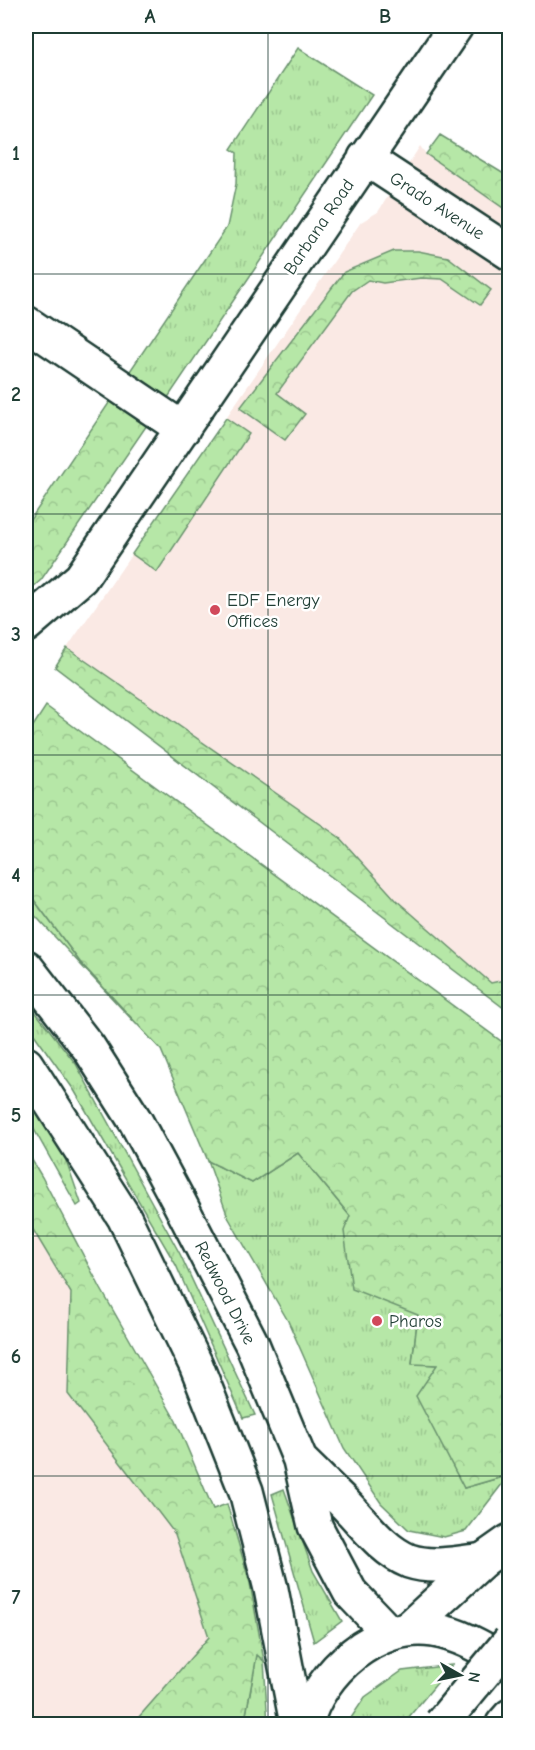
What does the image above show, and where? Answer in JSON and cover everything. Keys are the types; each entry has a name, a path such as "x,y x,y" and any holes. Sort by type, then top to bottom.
{"main road":[{"name":"Barbana Road","path":"26,625 81,578 456,26"},
{"name":"Grado Avenue","path":"365,158 510,253"},
{"path":"26,323 183,429"},
{"name":"Redwood Drive","path":"26,967 89,1048 136,1122 179,1202 252,1344 300,1460 315,1526 350,1592 399,1631"},
{"path":"26,1064 124,1216 196,1365 246,1491 271,1589 297,1725"},
{"path":"300,1460 345,1503 370,1533 399,1555 410,1561 441,1566 483,1560"},
{"path":"306,1725 322,1688 341,1664 357,1652 399,1631 483,1560 510,1541"},
{"path":"399,1631 434,1630 461,1638 510,1664"},
{"path":"441,1725 510,1641"},
{"path":"503,1725 510,1716"}],"shaded area":[{"path":"440,135 509,177 509,979 491,983 396,900 339,837 67,648 361,222 378,212 420,146 426,154"},
{"path":"26,1218 71,1292 68,1394 175,1534 209,1637 138,1717 140,1724 26,1724"}],"green space":[{"path":"298,48 372,95 167,399 128,374 227,227 236,184 237,153 231,149"},
{"path":"440,135 509,177 509,212 426,154"},
{"path":"394,251 418,251 448,257 491,290 480,305 442,279 421,278 383,283 368,280 352,291 277,393 305,414 285,440 240,408 344,272"},
{"path":"111,400 147,425 41,580 26,593 26,526"},
{"path":"226,418 249,434 157,572 132,554"},
{"path":"67,648 339,837 396,900 491,983 509,979 509,1012 55,667"},
{"path":"46,706 509,1047 509,1475 464,1488 416,1396 437,1365 412,1364 418,1315 352,1289 344,1231 350,1216 298,1153 252,1183 208,1161 161,1050 80,962 26,889 26,737"},
{"path":"26,889 80,962 137,1025 26,906"},
{"path":"26,1000 76,1064 180,1254 255,1415 243,1418 176,1265 74,1090 26,1023"},
{"path":"26,1097 65,1157 81,1203 77,1206 26,1115"},
{"path":"26,1150 176,1421 213,1509 227,1504 250,1583 264,1661 257,1655 245,1720 241,1724 140,1724 138,1718 209,1637 175,1534 68,1394 71,1293 26,1218"},
{"path":"298,1153 350,1216 418,1315 412,1363 437,1365 464,1488 509,1475 466,1531 444,1537 409,1530 381,1503 344,1448 288,1321 228,1217 208,1161 252,1183"},
{"path":"284,1489 313,1571 342,1621 314,1642 272,1494"},
{"path":"257,1654 264,1661 268,1724 241,1724 245,1720"},
{"path":"452,1665 403,1724 347,1724 365,1697 402,1671"}],"place":[{"name":"EDF Energy Offices","path":"215,610"},
{"name":"Pharos","path":"377,1321"}]}
